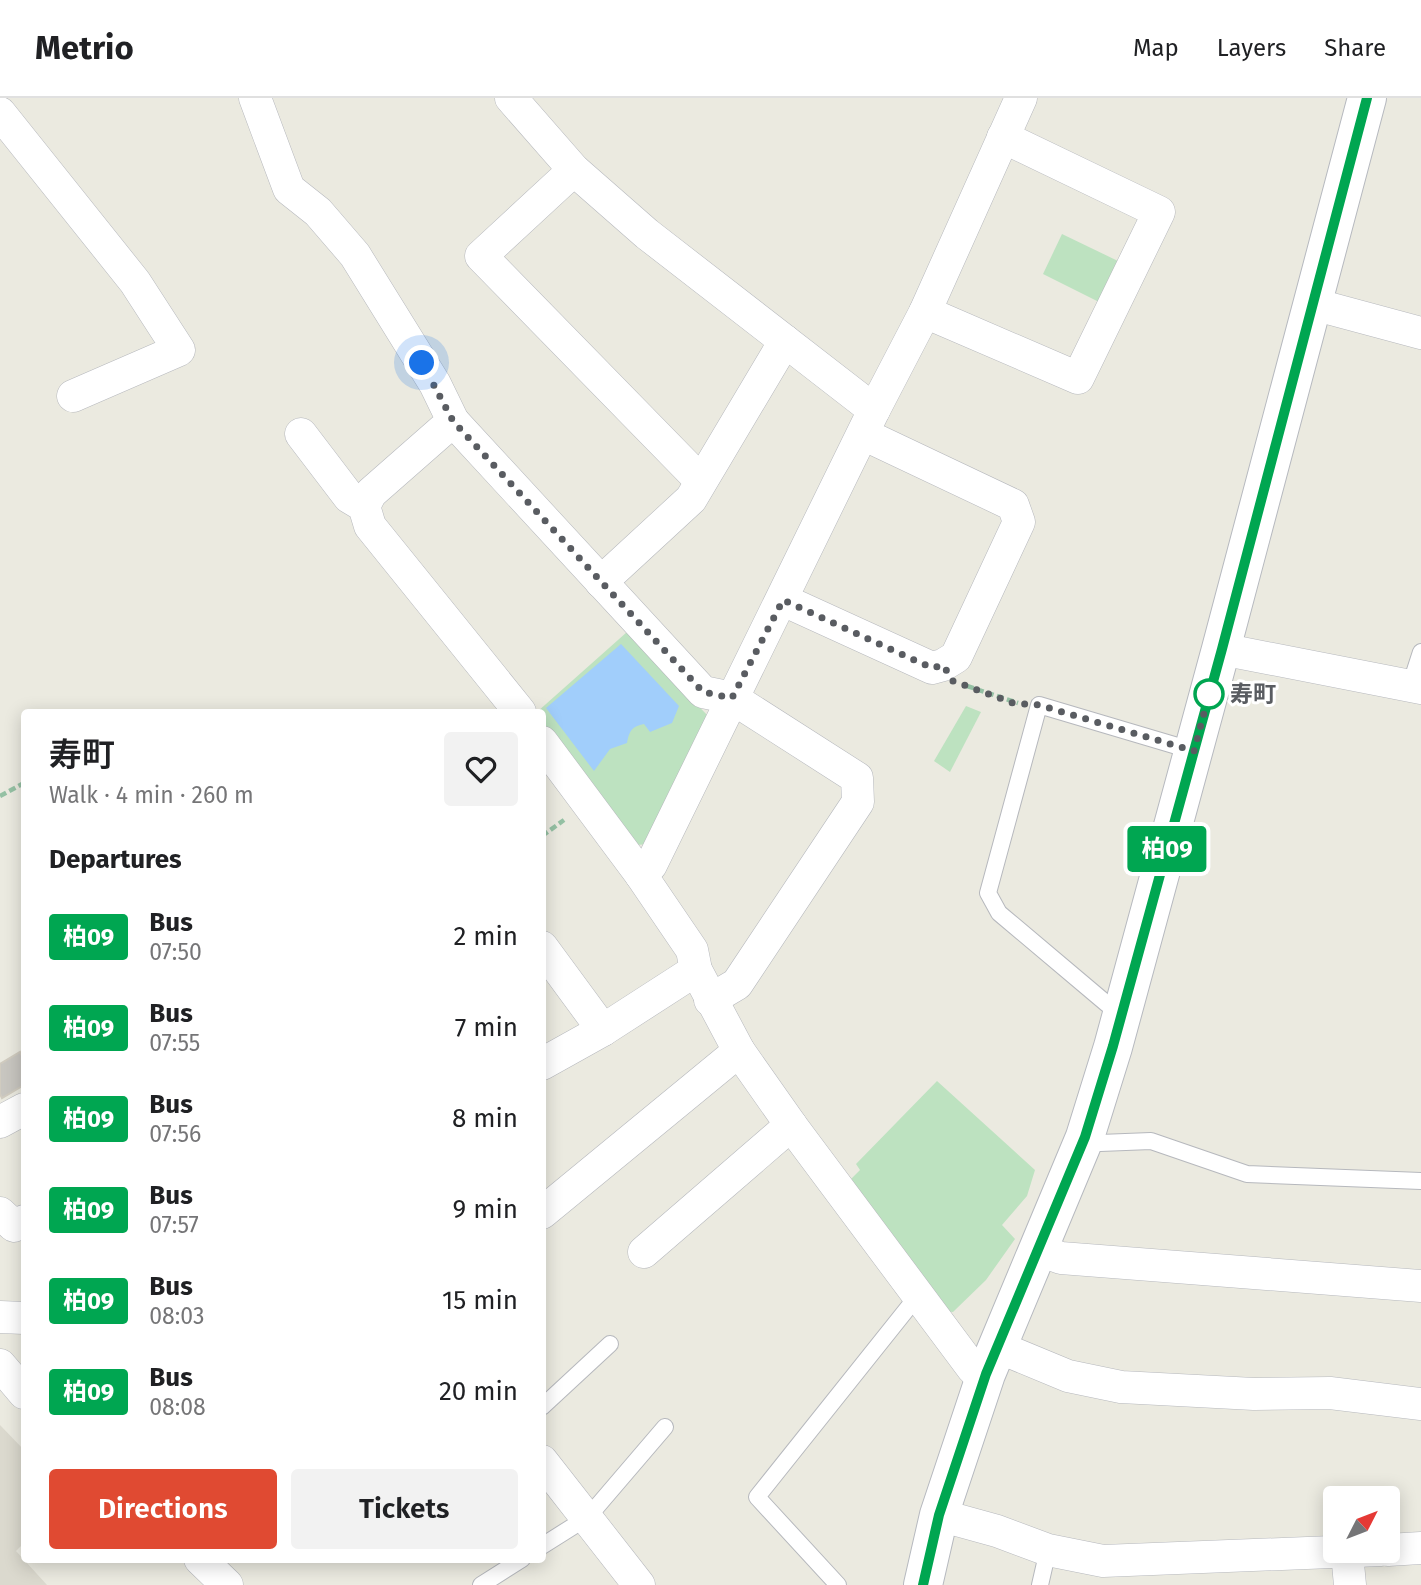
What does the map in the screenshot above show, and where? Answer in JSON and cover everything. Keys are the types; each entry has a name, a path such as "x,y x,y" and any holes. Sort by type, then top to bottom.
{"street":[{"path":"256,98 289,190 318,212 355,255 435,384 453,421 703,692 732,698 857,778 858,802 737,984 710,1000"},
{"path":"511,98 574,170 647,233 785,341 869,422 1013,505 1019,522 956,657 943,665 932,668 783,600"},
{"path":"923,1585 939,1515 992,1360 1085,1137 1124,1009 1367,98"},
{"path":"641,874 650,866 925,312 1017,100"},
{"path":"0,113 135,282 179,350 73,396"},
{"path":"925,312 1078,378 1159,212 1003,137"},
{"path":"574,170 481,256 701,481"},
{"path":"1313,304 1421,333"},
{"path":"601,582 691,499 785,341"},
{"path":"364,506 371,493 453,421"},
{"path":"301,434 349,497 364,506 370,526 518,709"},
{"path":"1222,649 1415,687"},
{"path":"546,747 641,874 692,950 696,971 739,1051 973,1369 992,1360 1121,1387 1254,1394 1330,1393 1421,1404"},
{"path":"546,952 603,1030"},
{"path":"546,1062 603,1030 696,971"},
{"path":"546,1210 739,1051"},
{"path":"0,1122 21,1111"},
{"path":"644,1252 791,1125"},
{"path":"0,1213 14,1226 21,1222"},
{"path":"1039,1250 1061,1258 1421,1286"},
{"path":"0,1317 21,1318"},
{"path":"0,1365 21,1390"},
{"path":"546,1466 639,1585"},
{"path":"939,1515 997,1531 1048,1550 1153,1573 1323,1555"},
{"path":"1400,1549 1421,1548"},
{"path":"204,1563 227,1585"},
{"path":"1347,1563 1350,1585"}],"lane":[{"path":"1415,687 1421,652"},
{"path":"1124,1009 1107,1004 999,913 988,893 1039,705 1194,751"},
{"path":"1085,1137 1100,1143 1151,1141 1247,1174 1421,1181"},
{"path":"838,1585 757,1497 919,1294"},
{"path":"546,1403 610,1344"},
{"path":"546,1543 588,1517 665,1427"},
{"path":"1040,1585 1048,1550"},
{"path":"481,1585 516,1563"}],"path":[{"path":"943,665 953,681 1013,703 1039,705"},
{"path":"0,796 21,785"}],"shaded area":[{"path":"0,1425 21,1447 21,1546 16,1551 21,1556 21,1563 27,1563 47,1585 0,1585"}],"green space":[{"path":"1062,234 1118,261 1099,302 1043,274"},
{"path":"627,632 709,717 653,844 634,845 546,729 546,709 540,709"},
{"path":"966,706 981,712 950,772 934,761"},
{"path":"937,1081 1035,1170 1027,1196 1002,1225 1015,1239 986,1280 953,1312 943,1311 848,1182 860,1170 856,1164"}],"water":[{"path":"621,644 679,706 672,723 650,732 644,724 634,728 627,743 610,749 594,771 546,708"}],"building":[{"path":"20,1052 21,1087 2,1098 0,1094 0,1064"}],"bus line":[{"name":"柏09","path":"923,1585 939,1515 986,1374 1085,1137 1113,1046 1222,649 1367,98"}],"place":[{"name":"寿町","path":"1209,694"}],"route":[{"path":"422,363 453,421 703,692 732,698 783,600 932,668 943,665 953,681 1013,703 1039,705 1194,751 1209,694"}]}
